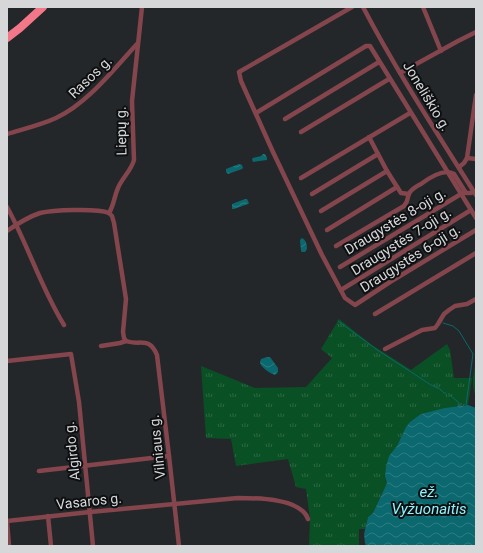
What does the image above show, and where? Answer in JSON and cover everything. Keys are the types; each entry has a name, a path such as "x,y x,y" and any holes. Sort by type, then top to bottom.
{"highway":[{"path":"7,38 43,7"}],"street":[{"name":"Liepų g.","path":"109,213 113,206 118,188 125,175 132,167 134,160 132,101 142,7"},
{"path":"341,290 322,255 273,152 241,80 240,72 352,7"},
{"name":"Joneliškio g.","path":"363,7 434,130 475,193"},
{"path":"423,7 441,51"},
{"path":"400,73 476,32"},
{"name":"Rasos g.","path":"7,134 57,118 78,105 92,93 138,44"},
{"path":"256,114 366,46 370,46 447,172 464,193 476,218"},
{"path":"285,119 379,62"},
{"path":"301,132 389,78"},
{"path":"459,167 464,163 466,158 476,95"},
{"path":"301,178 410,112"},
{"path":"369,137 387,171 401,193 409,194"},
{"path":"312,194 378,154"},
{"path":"466,158 476,159"},
{"path":"321,210 387,171"},
{"path":"336,246 404,206 408,202 409,194 412,190 434,175 447,172"},
{"path":"327,230 397,187"},
{"path":"464,193 475,193"},
{"name":"Draugystės 8-oji g.","path":"340,267 464,193"},
{"path":"7,207 49,298 64,325"},
{"path":"7,231 16,224 37,214 48,212 97,210 109,213 112,216 126,299 123,332 126,341 101,346"},
{"name":"Draugystės 7-oji g.","path":"341,290 471,210"},
{"name":"Draugystės 6-oji g.","path":"341,290 345,298 355,304 476,230"},
{"path":"375,314 476,254"},
{"path":"385,349 422,330 435,328 444,314 454,306 467,304 476,299"},
{"name":"Vilniaus g.","path":"126,341 147,343 153,348 157,355 179,546"},
{"name":"Algirdo g.","path":"7,361 72,354 79,402 93,546"},
{"path":"39,470 169,456"},
{"name":"Vasaros g.","path":"9,546 7,521 238,498 255,498 288,503 303,511 308,520"},
{"path":"48,516 51,546"}],"green space":[{"path":"339,319 372,345 411,370 447,344 450,350 454,378 472,378 468,405 460,406 401,438 385,476 387,483 373,513 368,517 365,529 359,529 359,546 309,546 310,518 306,489 296,487 288,459 236,466 231,439 206,438 201,366 255,388 306,387 332,358 321,349"},
{"path":"476,362 476,397 473,388 473,380"}],"water":[{"path":"265,154 267,160 253,162 253,158"},
{"path":"239,164 242,165 242,169 228,174 226,172 226,169"},
{"path":"247,199 248,204 232,209 232,204"},
{"path":"302,238 306,244 307,249 305,252 301,251 300,240"},
{"path":"270,357 278,368 278,372 275,375 266,370 260,364 261,359"},
{"name":"ež. Vyžuonaitis","path":"468,405 476,408 476,546 366,546 364,534 368,517 373,513 387,483 385,476 389,456 397,446 406,427 421,414 445,408"}],"waterway":[{"path":"338,321 376,349 431,385 446,393"},
{"path":"443,323 453,326 459,331 473,354 466,405"},
{"path":"450,395 458,402 460,406"}]}
